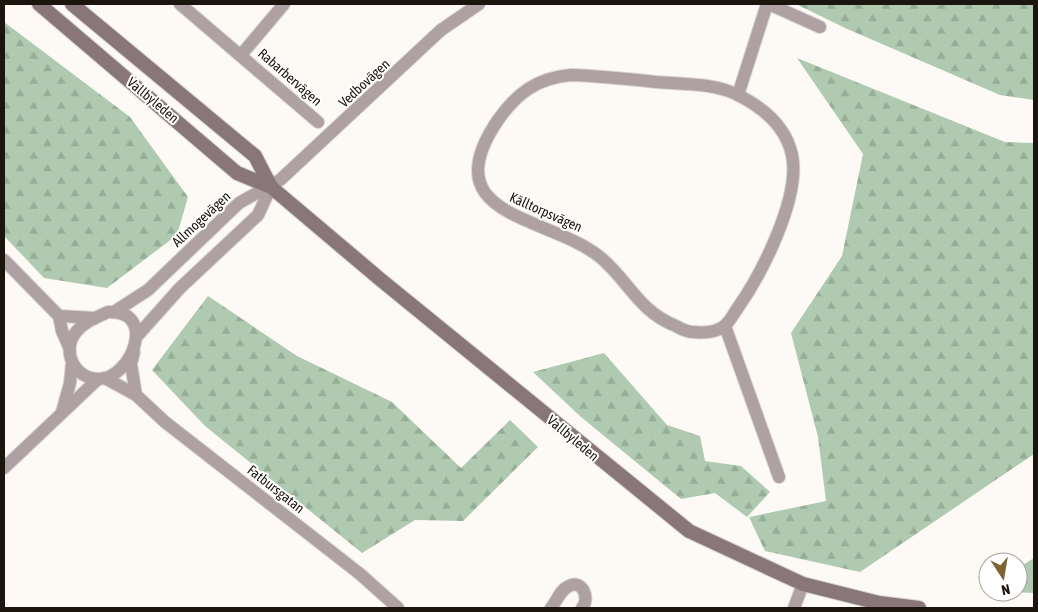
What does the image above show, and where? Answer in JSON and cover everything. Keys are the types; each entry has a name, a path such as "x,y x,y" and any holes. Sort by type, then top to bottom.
{"main road":[{"name":"Vallbyleden","path":"39,4 237,173 271,186 380,280 688,531 803,584 878,602 919,608"},
{"name":"Vallbyleden","path":"72,4 255,156 271,186"}],"street":[{"name":"Rabarbervägen","path":"180,4 318,122"},
{"name":"Rabarbervägen","path":"241,55 284,4"},
{"name":"Vedbovägen","path":"271,186 352,115 441,30 459,9 479,4"},
{"path":"738,95 768,4 820,27"},
{"name":"Källtorpsvägen","path":"571,74 706,86 738,95 770,116 780,127 792,156 794,176 775,240 750,290 725,326 716,331 689,332 654,315 638,301 614,271 588,248 570,238 499,208 488,197 481,184 478,168 480,154 488,136 510,104 527,88 545,79 571,74"},
{"name":"Allmogevägen","path":"114,312 158,281 239,202 271,186"},
{"path":"4,468 62,412 102,379 116,372 124,364 137,340 180,288 258,215 271,186"},
{"path":"4,260 60,316 62,331 69,347 72,363 70,384 62,412"},
{"path":"69,347 76,332 96,318 114,312 126,316 133,322 137,340 131,364 136,395"},
{"path":"60,316 96,318"},
{"path":"725,326 779,477"},
{"path":"72,363 85,376 102,379"},
{"name":"Fatbursgatan","path":"102,379 136,395 165,422 360,574 390,606"},
{"path":"794,608 803,584"},
{"path":"557,606 562,591 569,586 576,585 583,589 587,595 587,603 582,608"}],"green space":[{"path":"796,4 1034,4 1034,100 1000,95 845,28"},
{"path":"4,22 130,117 188,197 177,235 107,288 44,278 4,236"},
{"path":"797,58 1005,142 1034,143 1034,454 860,572 765,551 749,517 826,501 818,437 791,333 842,256 863,154"},
{"path":"208,296 297,356 392,402 461,468 510,420 538,447 463,521 415,520 362,553 205,426 152,370"},
{"path":"604,353 667,425 700,436 705,461 741,466 770,492 747,517 715,493 681,499 581,417 533,372"},
{"path":"1034,558 1034,593 1028,593 1028,562"}]}
